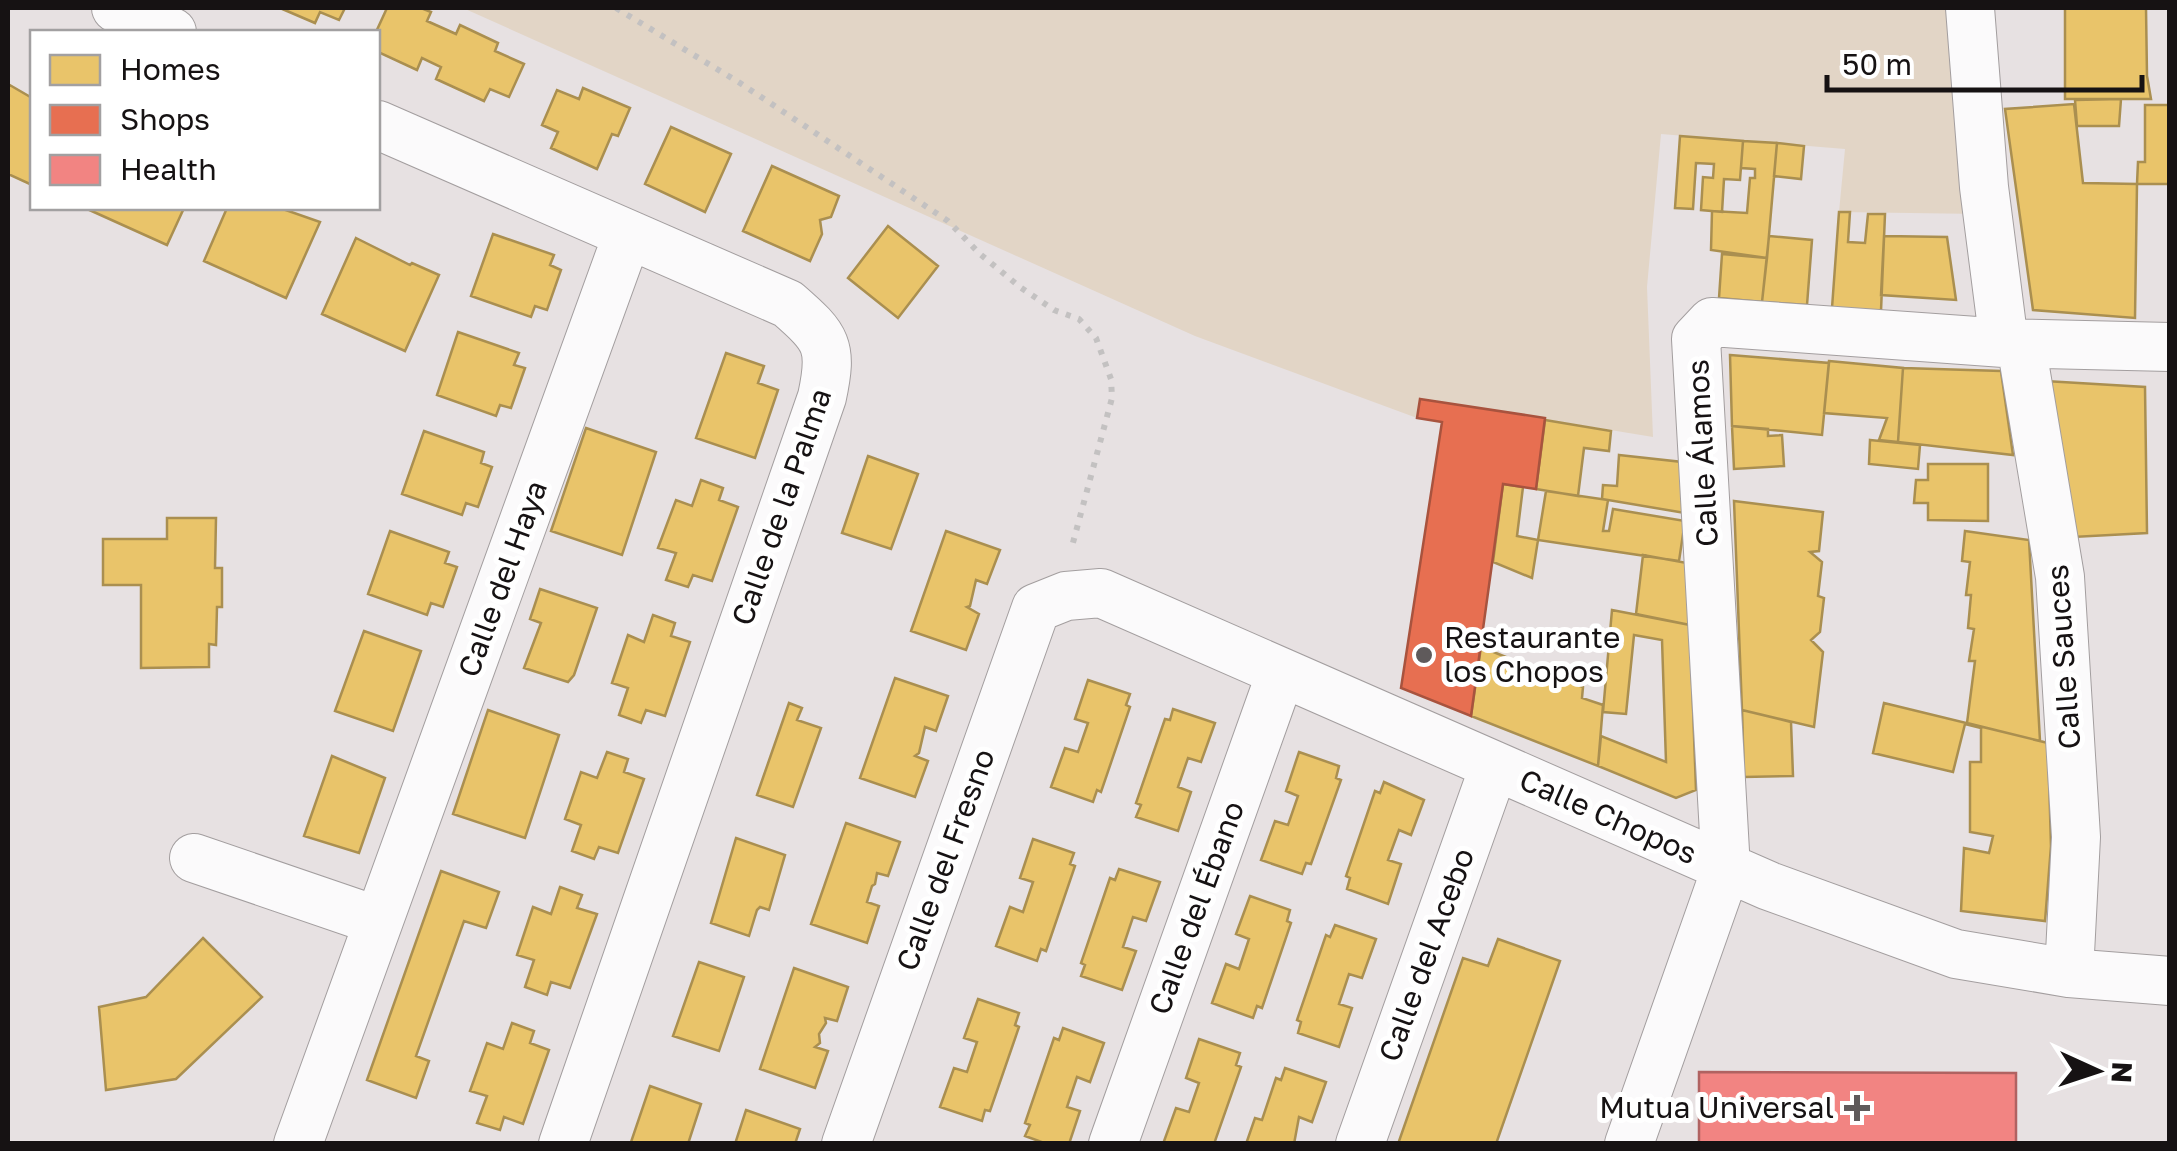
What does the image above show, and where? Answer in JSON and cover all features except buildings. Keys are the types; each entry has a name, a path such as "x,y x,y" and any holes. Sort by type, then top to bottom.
{"street":[{"path":"116,8 167,30"},
{"name":"Calle Sauces","path":"1970,8 1984,187 2060,576 2076,837 2068,973"},
{"name":"Calle de la Palma","path":"380,125 788,304 815,328 830,359 822,397 562,1144"},
{"name":"Calle del Haya","path":"298,1144 626,236"},
{"name":"Calle Álamos","path":"1726,869 1696,339 1712,322 2012,343 2170,347"},
{"name":"Calle Chopos","path":"1066,596 1102,593 1726,869 1956,954 2068,973 2170,981"},
{"name":"Calle del Fresno","path":"860,1140 1036,608 1066,596"},
{"name":"Calle del Ébano","path":"1114,1144 1282,673"},
{"name":"Calle del Acebo","path":"1360,1144 1494,767"},
{"path":"194,858 378,921"},
{"path":"1629,1144 1726,869"}],"path":[{"path":"616,8 740,83 948,222 1020,287 1054,310 1080,319 1096,338 1110,378 1112,398 1070,554 1066,596"}],"shaded area":[{"path":"463,8 1947,8 1981,214 1839,212 1845,149 1661,134 1647,287 1653,437 1421,399 1417,418 1195,336"}],"place":[{"name":"Restaurante los Chopos","path":"1424,655"},
{"name":"Mutua Universal","path":"1857,1108"}]}
